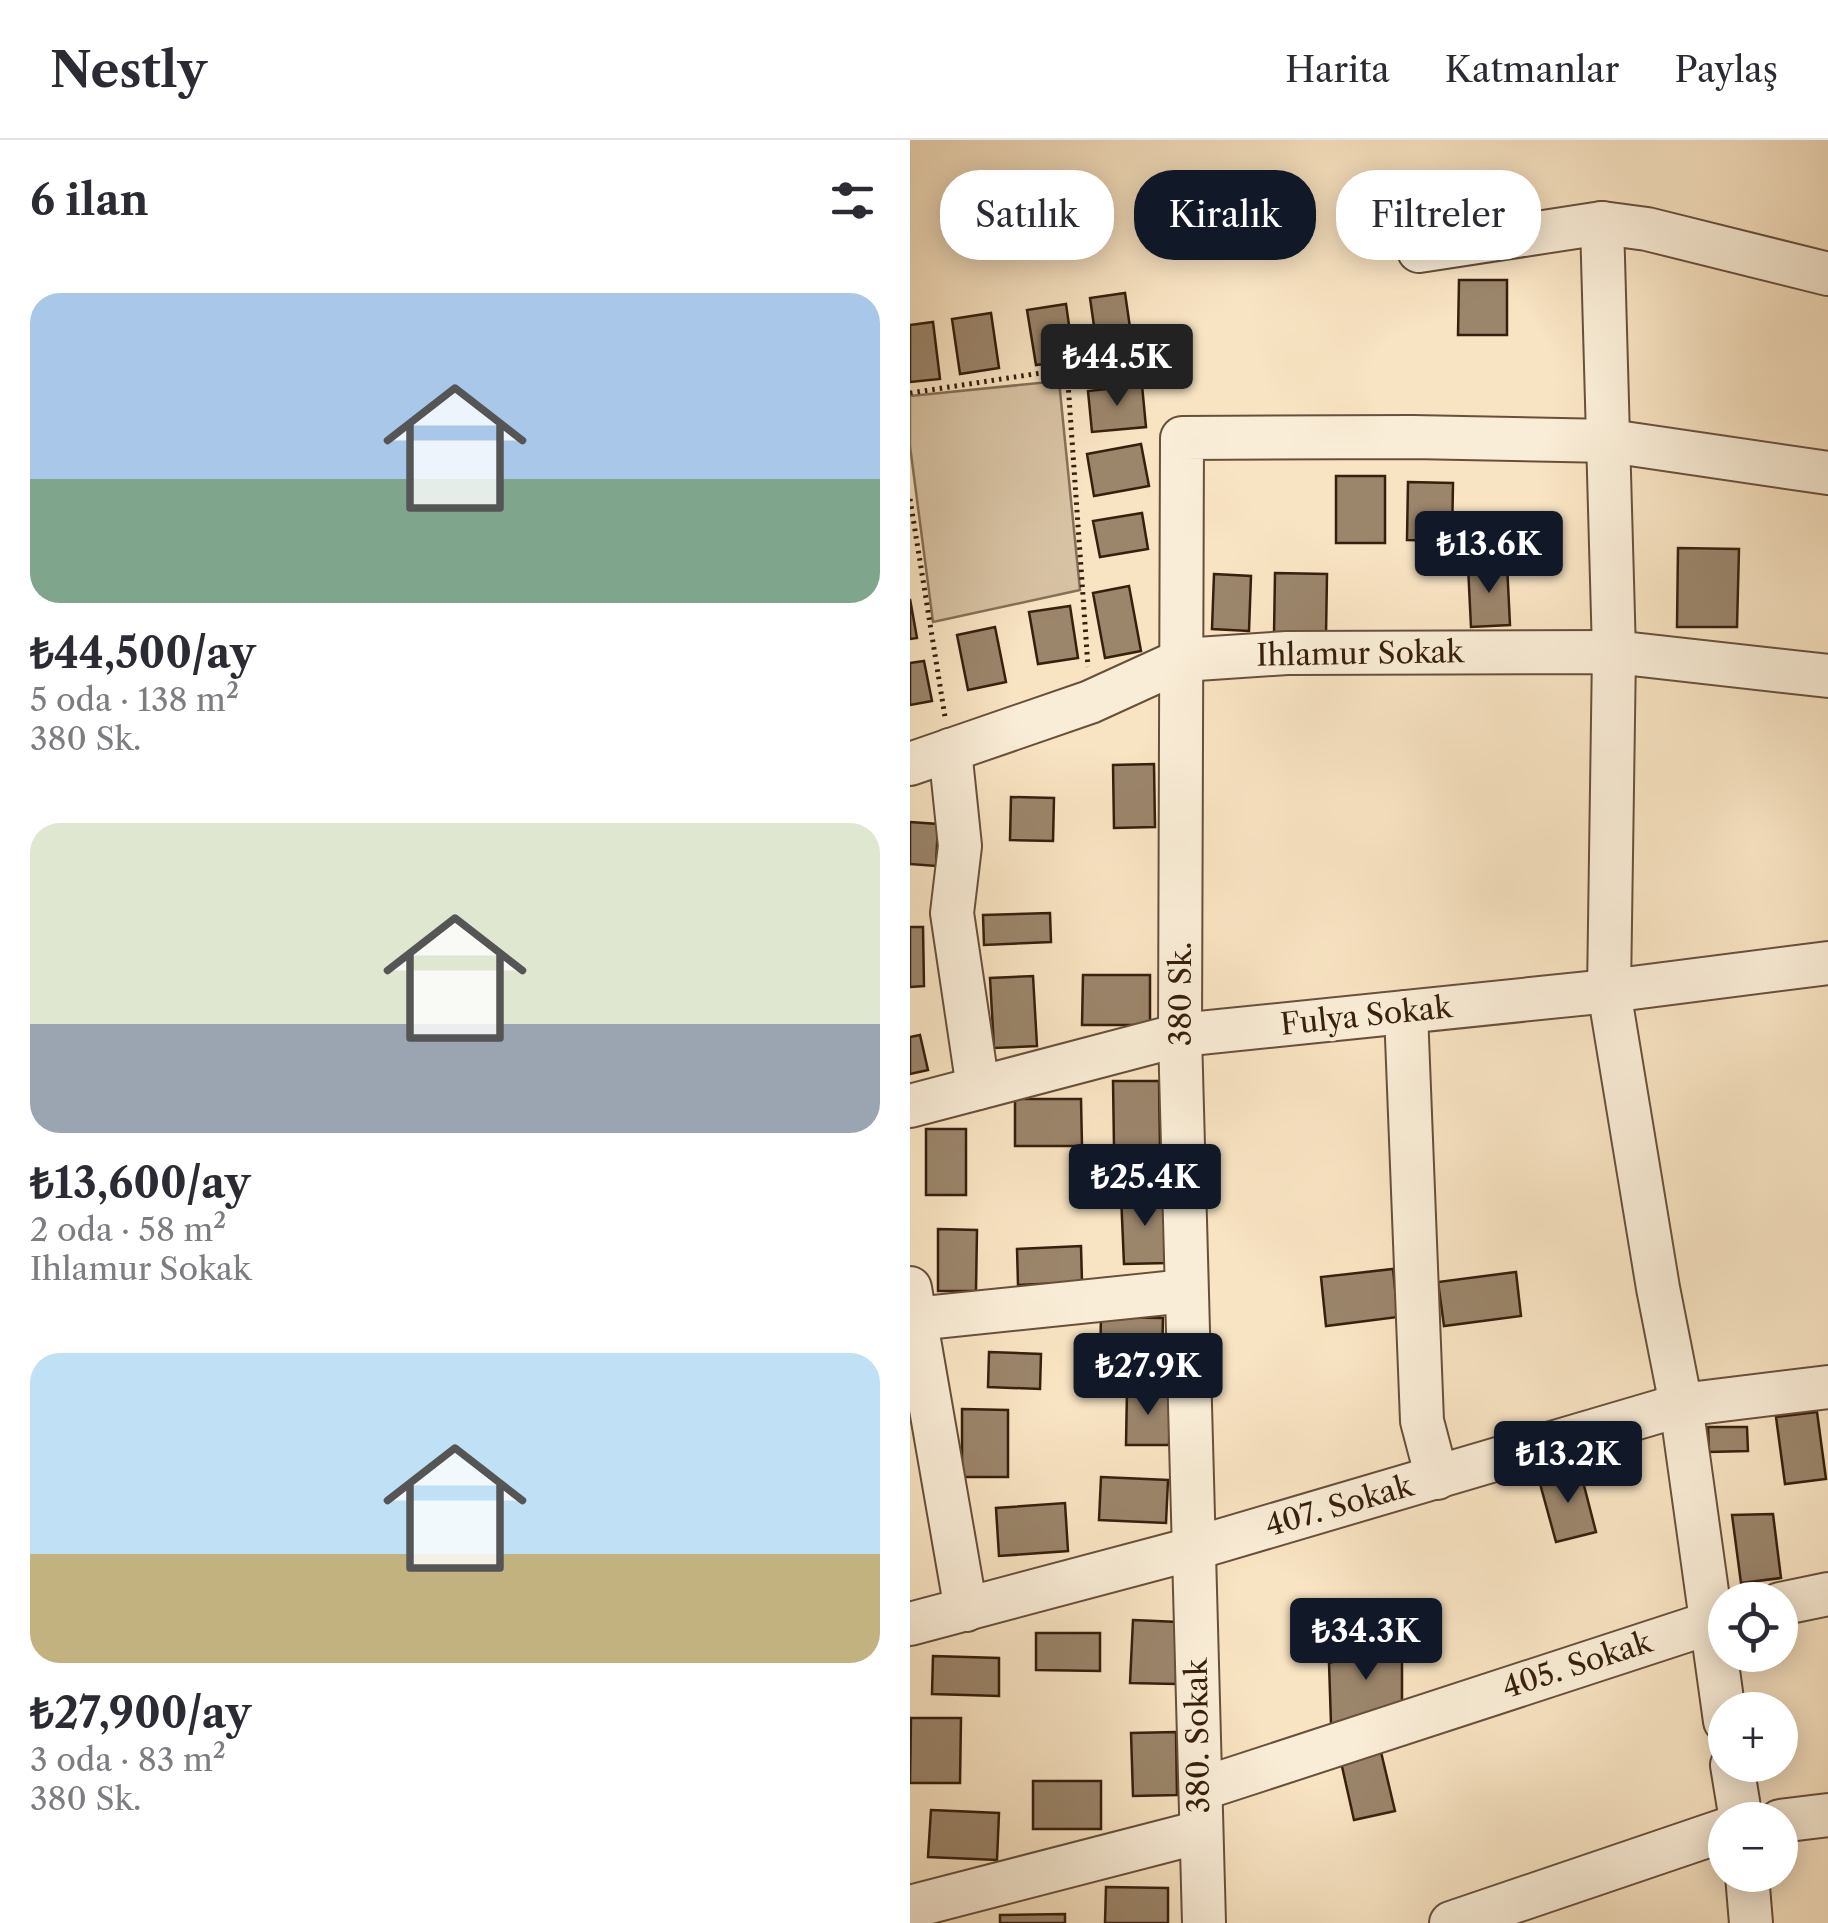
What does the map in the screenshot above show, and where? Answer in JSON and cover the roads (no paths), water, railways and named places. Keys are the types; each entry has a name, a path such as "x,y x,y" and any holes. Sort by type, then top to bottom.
{"street":[{"path":"1541,233 1602,223 1648,230 1828,274"},
{"path":"1602,223 1614,652 1610,991 1711,1582"},
{"name":"380 Sk.","path":"1192,1549 1180,1035 1182,438 1610,441"},
{"path":"1610,441 1828,472"},
{"name":"Ihlamur Sokak","path":"910,764 1090,702 1182,660 1287,653 1614,652 1828,676"},
{"path":"950,750 960,846 952,913 978,1088"},
{"name":"Fulya Sokak","path":"910,1106 1180,1035 1610,991 1828,963"},
{"path":"1406,1012 1422,1421 1437,1478"},
{"path":"966,1610 913,1304 1186,1291"},
{"name":"407. Sokak","path":"910,1624 1192,1549 1681,1405 1828,1386"},
{"name":"380. Sokak","path":"1192,1549 1204,1923"},
{"path":"1798,1600 1828,1594"},
{"name":"405. Sokak","path":"1201,1789 1708,1623"},
{"path":"1798,1818 1828,1815"},
{"path":"910,1907 1200,1832"},
{"path":"1451,1923 1708,1836"},
{"path":"1748,1892 1752,1923"}]}
